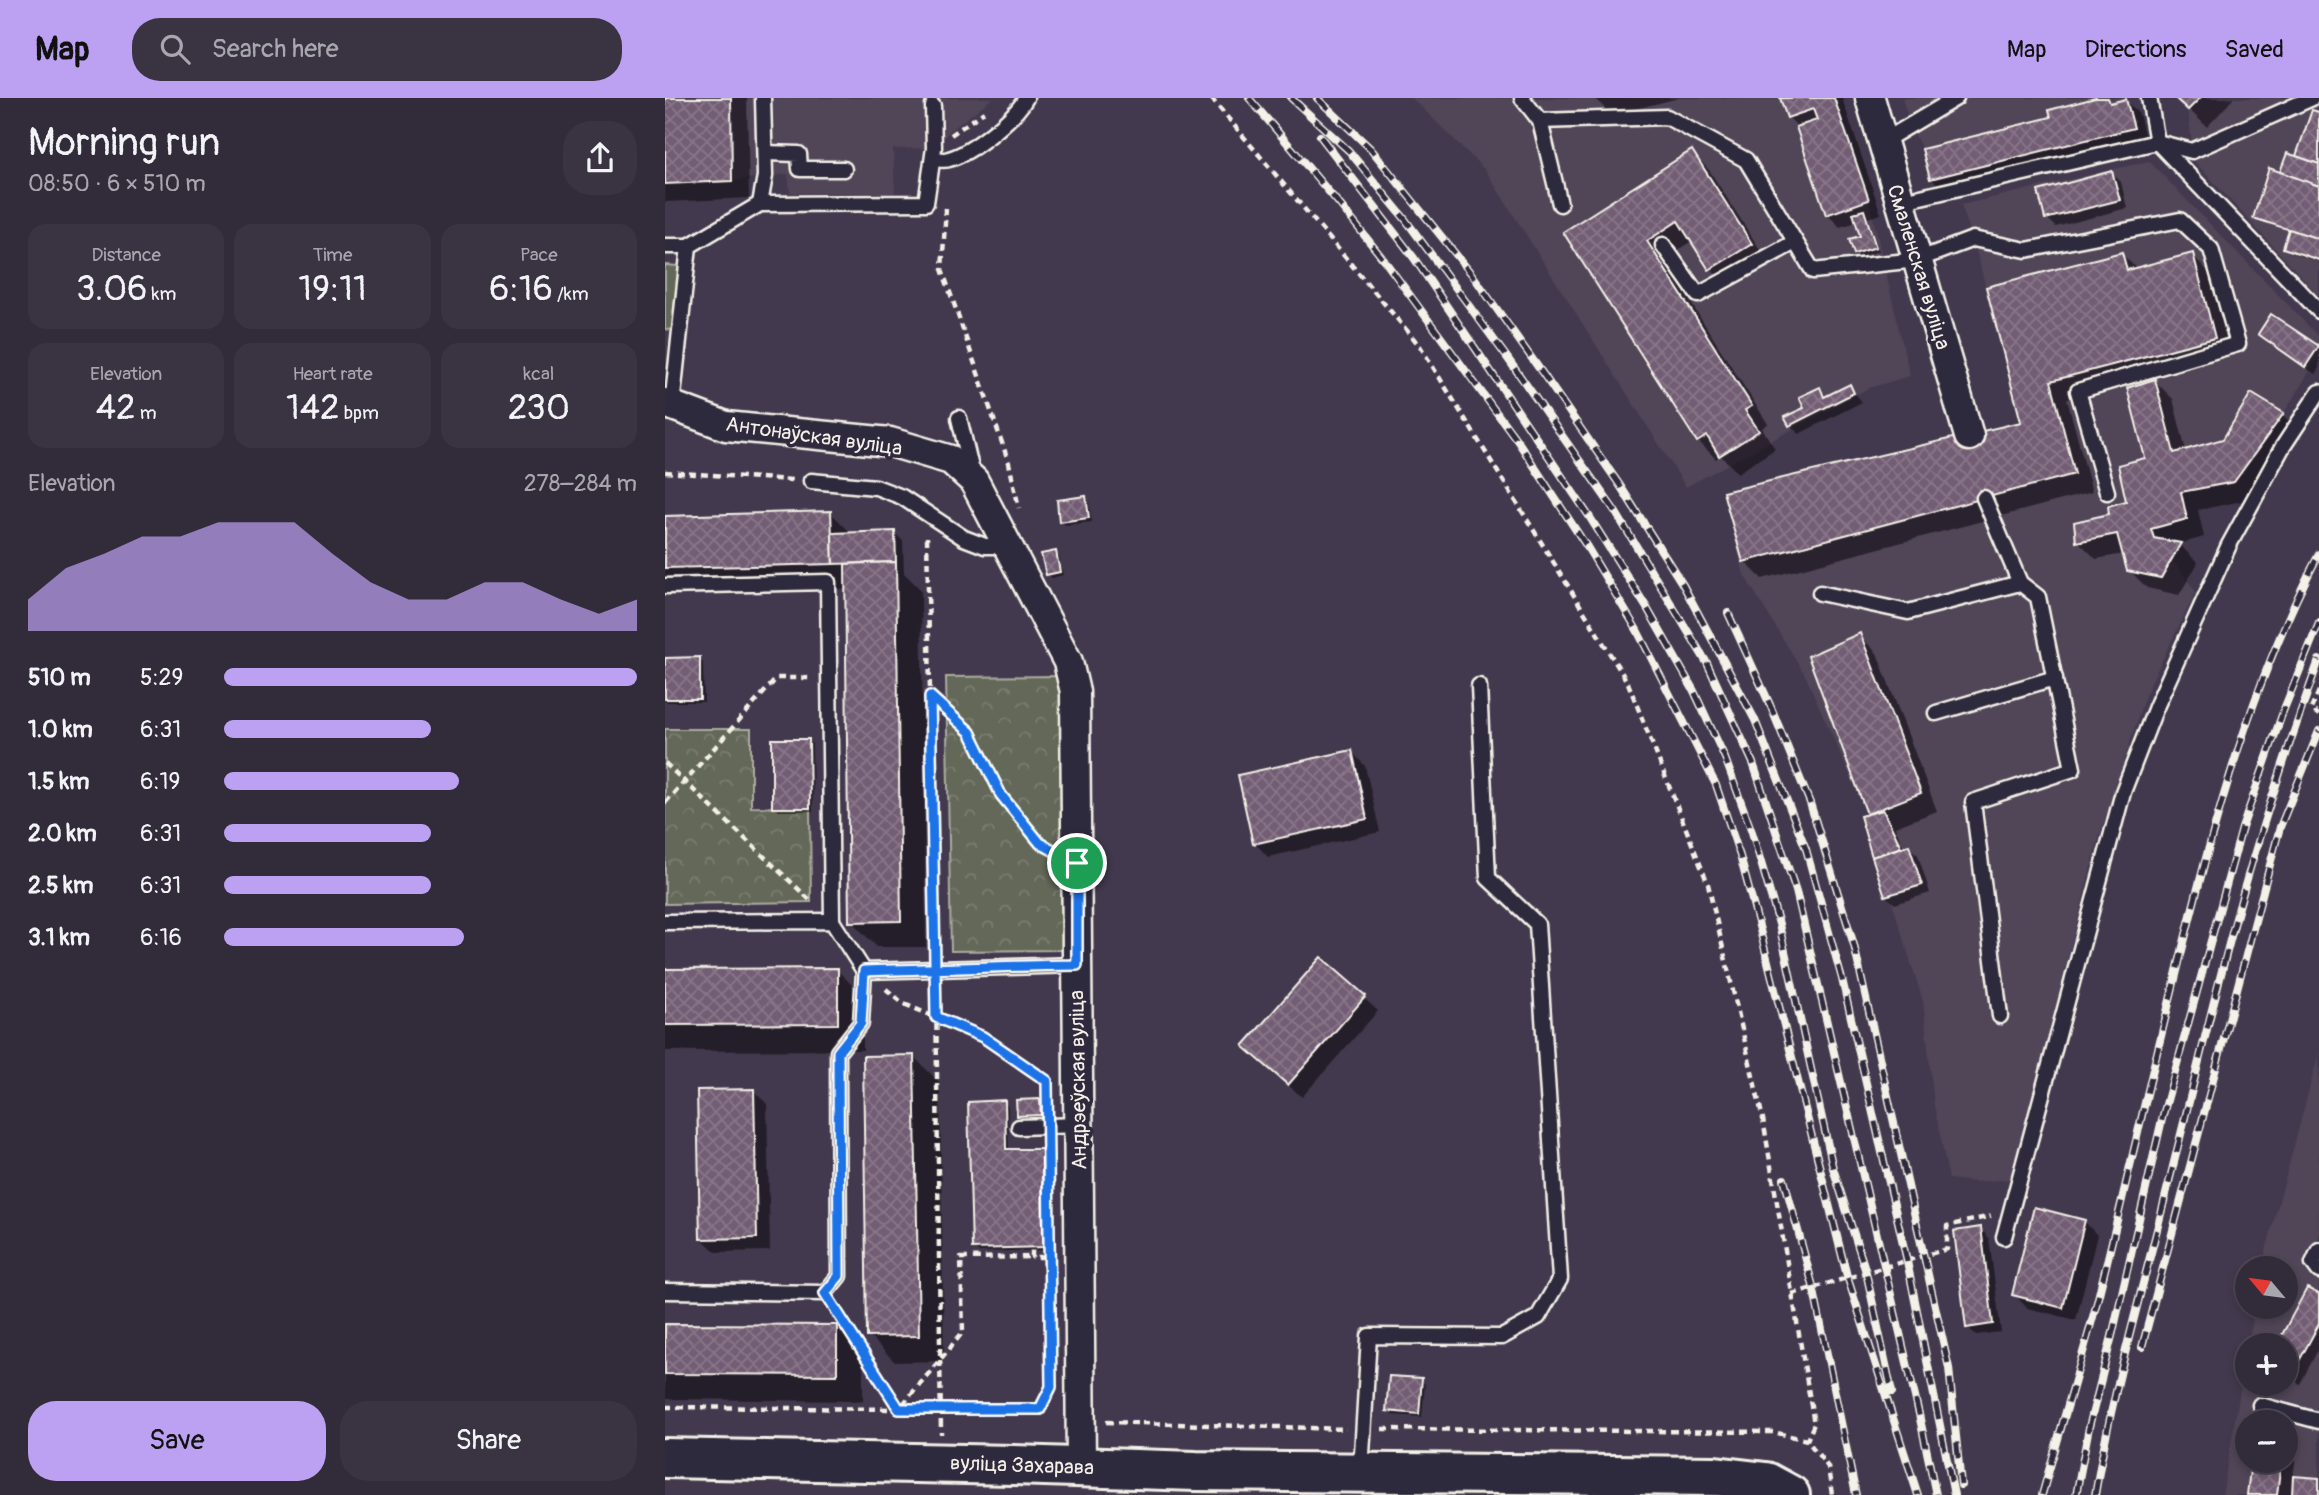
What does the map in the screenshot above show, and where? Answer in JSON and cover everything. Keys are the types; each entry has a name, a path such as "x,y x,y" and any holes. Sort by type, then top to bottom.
{"main road":[{"name":"вуліца Захарава","path":"665,1458 1081,1467 1131,1482 1309,1478 1361,1473 1423,1479 1560,1479 1651,1485 1715,1476 1766,1482 1790,1495"}],"street":[{"name":"Смаленская вуліца","path":"1870,98 1969,436"},
{"name":"Антонаўская вуліца","path":"669,405 726,426 890,442 951,460 974,481 1009,546 1068,662 1075,692"},
{"name":"Андрэеўская вуліца","path":"1075,692 1081,1467"}],"lane":[{"path":"760,204 765,153 764,98"},
{"path":"933,159 949,160 974,146 1003,126 1026,98"},
{"path":"1522,98 1540,121 1560,204"},
{"path":"1882,142 1956,98"},
{"path":"2150,98 2157,142 2319,311"},
{"path":"1899,202 2157,142 2192,151 2312,98"},
{"path":"665,246 689,246 760,204 926,203 933,159 933,106"},
{"path":"1540,121 1667,117 1746,160 1814,271 1917,260 1973,239 2026,250 2180,220 2211,249 2238,344 2078,391 2107,492"},
{"path":"765,153 799,154 800,169 844,169"},
{"path":"1663,244 1699,295 1795,242"},
{"path":"669,405 677,368 689,246"},
{"path":"665,354 677,368"},
{"path":"2004,1237 2128,780 2156,707 2229,545 2282,448 2319,392"},
{"path":"959,418 974,481"},
{"path":"811,481 876,487 902,497 964,538 985,546 1009,546"},
{"path":"1985,498 2020,583 2038,597 2073,769 1973,802 2000,1016"},
{"path":"665,586 828,582 832,921 864,971 861,1023 838,1052 839,1276 825,1293 665,1292"},
{"path":"1820,593 1908,612 2020,583"},
{"path":"1936,713 2055,678"},
{"path":"1361,1473 1369,1336 1502,1338 1538,1317 1560,1279 1537,925 1487,878 1479,686"},
{"path":"665,922 832,921"},
{"path":"864,971 1077,965"},
{"path":"1019,1127 1079,1125"},
{"path":"2319,1250 2313,1263 2319,1271"},
{"path":"2260,1405 2319,1421"}],"path":[{"path":"1211,98 1420,346 1628,683 1708,884 1763,1119 1814,1424 1807,1440"},
{"path":"993,106 947,137 949,160 942,268 1009,463 1020,507 1009,546"},
{"path":"665,472 811,481"},
{"path":"927,546 942,1409"},
{"path":"665,803 777,678 830,677"},
{"path":"2319,691 2311,709 2319,715"},
{"path":"930,696 970,732 1001,795 1040,843 1077,863"},
{"path":"665,763 832,921"},
{"path":"665,1407 1040,1409 1051,1387 1047,1081 983,1037 904,1004 864,971"},
{"path":"1791,1294 1947,1249 1947,1226 2009,1213"},
{"path":"1032,1247 1032,1257"},
{"path":"899,1409 963,1332 961,1258 1048,1257"},
{"path":"825,1293 899,1409"},
{"path":"1101,1422 1363,1429 1773,1432 1807,1440 1828,1467 1832,1495"}],"shaded area":[{"path":"665,98 993,98 951,130 934,148 893,149 895,193 790,193 788,174 732,181 665,184"},
{"path":"1412,98 1834,98 1869,200 1910,376 1869,388 1686,487 1485,170"},
{"path":"1902,98 2127,98 2134,128 1930,179 1922,149 1911,127"},
{"path":"2175,98 2319,98 2319,296 2194,161 2188,111"},
{"path":"2149,161 2319,337 2319,356 2284,413 2234,482 2181,492 2187,519 2151,529 2154,538 2181,543 2173,560 2196,592 2146,693 2097,844 2012,1179 1976,1182 1949,1179 1934,1105 1923,1001 1890,896 1885,896 1860,816 1867,813 1805,675 1744,575 1723,492 2021,422 1973,239 1961,205"},
{"path":"2319,1052 2319,1495 2222,1495 2235,1420 2235,1473 2298,1473 2298,1410 2237,1410 2239,1396 2298,1396 2298,1333 2250,1333 2253,1320 2298,1320 2298,1256 2264,1256"}],"green space":[{"path":"665,265 678,266 681,271 674,328 669,330 665,329"},
{"path":"1062,676 1063,950 951,951 946,677"},
{"path":"665,729 751,729 751,807 810,808 811,902 665,904"}],"building":[{"path":"665,98 731,98 732,181 665,184"},
{"path":"1780,98 1834,98 1869,200 1826,215 1796,127 1817,120 1813,109 1787,118"},
{"path":"2095,98 2108,98 2110,103 2126,99 2134,128 1930,179 1922,149 2051,117 2049,110"},
{"path":"2175,98 2200,98 2188,110"},
{"path":"2312,110 2319,112 2319,164 2296,156"},
{"path":"1692,150 1752,244 1709,270 1678,221 1647,241 1752,406 1745,410 1759,431 1719,456 1707,436 1697,442 1563,232"},
{"path":"2287,153 2319,164 2319,186 2280,172"},
{"path":"2269,168 2319,186 2319,239 2253,218"},
{"path":"2112,171 2120,200 2045,219 2038,191"},
{"path":"1864,210 1876,247 1854,254 1849,239 1860,236 1853,213"},
{"path":"2289,229 2319,239 2319,260 2283,248"},
{"path":"2122,252 2127,270 2193,253 2215,338 2051,381 2075,474 1743,562 1723,492 2021,422 1986,287"},
{"path":"2271,314 2319,346 2305,367 2258,334"},
{"path":"2155,379 2174,453 2223,439 2251,393 2284,413 2234,482 2181,492 2187,519 2151,529 2154,538 2181,543 2161,578 2127,571 2117,534 2076,542 2074,522 2109,514 2108,506 2126,501 2118,465 2145,458 2127,388"},
{"path":"1850,384 1854,393 1789,426 1784,417 1804,408 1799,397 1820,387 1824,397"},
{"path":"1086,496 1089,518 1059,522 1057,500"},
{"path":"831,511 833,564 665,568 665,516"},
{"path":"895,531 896,562 833,564 832,533"},
{"path":"1056,551 1060,572 1046,575 1041,554"},
{"path":"896,562 901,921 849,922 845,564"},
{"path":"1860,633 1921,793 1867,814 1808,656"},
{"path":"700,657 700,699 665,699 665,658"},
{"path":"772,739 809,739 810,808 772,808"},
{"path":"1352,750 1367,819 1253,844 1238,775"},
{"path":"1883,810 1901,847 1872,857 1860,816"},
{"path":"1909,845 1922,885 1885,896 1872,857"},
{"path":"1321,957 1366,996 1288,1085 1243,1046"},
{"path":"838,968 838,1024 665,1025 665,969"},
{"path":"914,1055 919,1336 867,1337 863,1056"},
{"path":"754,1089 757,1238 700,1239 697,1090"},
{"path":"1040,1099 1041,1115 1017,1116 1016,1100"},
{"path":"1005,1100 1006,1149 1042,1149 1044,1247 972,1249 968,1102"},
{"path":"2034,1207 2085,1220 2063,1308 2012,1295"},
{"path":"1981,1227 1993,1324 1966,1328 1954,1231"},
{"path":"2307,1288 2319,1294 2319,1324 2298,1363 2298,1333 2283,1333 2290,1320 2298,1320 2298,1305"},
{"path":"665,1324 837,1325 837,1375 665,1374"},
{"path":"1389,1376 1422,1378 1419,1414 1386,1411"},
{"path":"2250,1473 2280,1473 2277,1495 2247,1495"},
{"path":"2293,1476 2319,1478 2319,1495 2292,1495"}],"railway":[{"path":"1249,98 1384,260 1519,443 1637,630 1716,785 1740,856 1760,930 1847,1276 1918,1495"},
{"path":"1291,98 1349,151 1405,219 1506,356 1615,511 1707,663 1753,763 1796,891 1936,1495"},
{"path":"1317,98 1371,149 1474,277 1543,374 1619,484 1683,585 1755,720 1806,849 1842,979 1907,1261 1954,1495"},
{"path":"1320,136 1414,258 1589,516 1647,608 1694,691 1725,758 1752,832 1779,924 1833,1168 1866,1272 1892,1392"},
{"path":"2042,1495 2097,1302 2186,934 2221,804 2264,677 2319,554"},
{"path":"1728,613 1771,707 1810,803 1854,945 1949,1368 1961,1485"},
{"path":"2076,1495 2089,1427 2163,1115 2242,828 2284,709 2319,623"},
{"path":"2095,1495 2119,1380 2227,951 2265,818 2319,660"},
{"path":"2142,1347 2280,827 2319,731"},
{"path":"1784,1179 1813,1286 1856,1495"}],"route":[{"path":"1077,863 1040,843 1001,795 970,732 930,696 932,787 935,969 936,1017 983,1037 1047,1081 1051,1387 1040,1409 899,1409 825,1293 839,1276 838,1052 861,1023 864,971 935,969 1039,965 1077,965 1077,863"}]}
